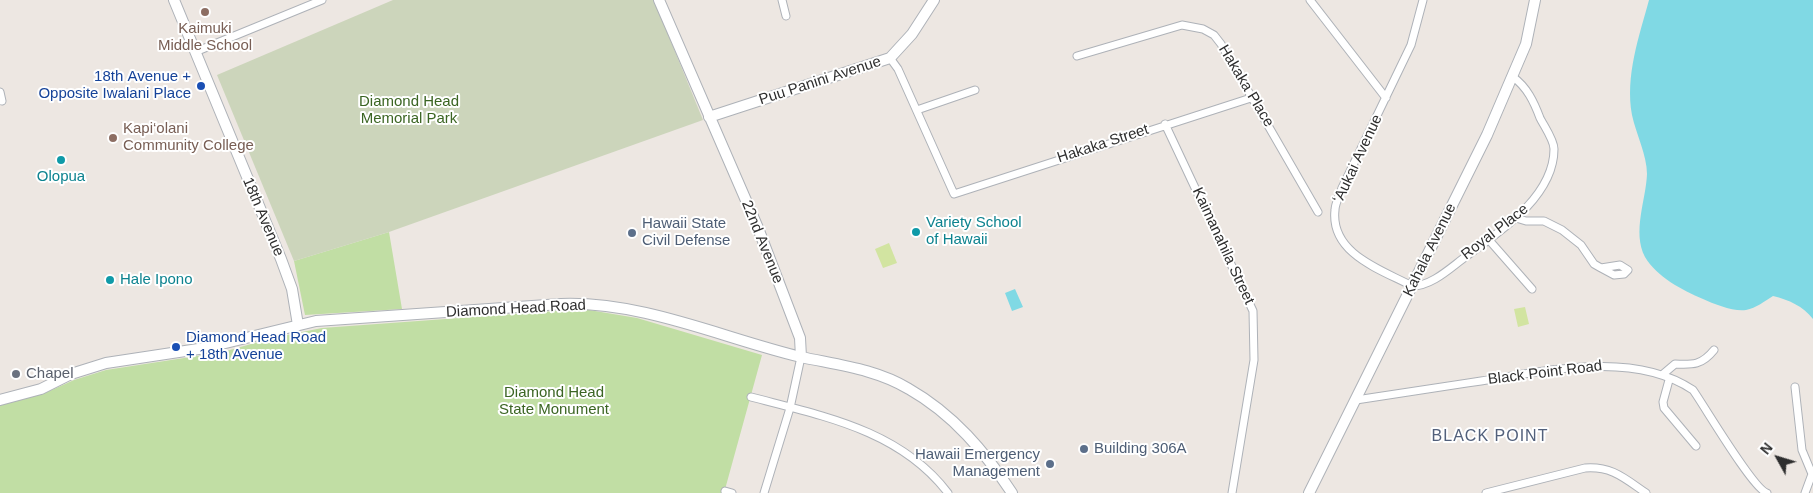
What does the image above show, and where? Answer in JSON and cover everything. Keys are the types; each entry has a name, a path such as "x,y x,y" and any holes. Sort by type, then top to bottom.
{"street":[{"name":"18th Avenue","path":"174,0 281,259 292,289 298,325"},
{"path":"195,52 322,0"},
{"name":"22nd Avenue","path":"659,0 758,228 802,345 790,408 764,493"},
{"path":"782,0 786,16"},
{"name":"Puu Panini Avenue","path":"709,117 890,58 912,34 934,0"},
{"path":"1310,0 1386,98"},
{"name":"ʻAukai Avenue","path":"1412,286 1363,260 1346,248 1337,230 1335,210 1342,188 1411,45 1423,0"},
{"path":"1526,0 1533,11"},
{"name":"Kahala Avenue","path":"1309,493 1513,77 1526,44 1535,0"},
{"name":"Hakaka Place","path":"1077,56 1171,27 1193,25 1214,35 1254,97 1318,212"},
{"path":"890,58 898,69 917,110 975,90"},
{"name":"Royal Place","path":"1412,286 1420,286 1433,280 1516,218 1532,204 1549,172 1554,148 1529,93 1521,82 1513,77"},
{"path":"0,92 2,101"},
{"name":"Hakaka Street","path":"917,110 954,194 1165,124 1254,97"},
{"name":"Kaimanahila Street","path":"1165,124 1240,279 1253,311 1254,360 1232,493"},
{"path":"1516,218 1526,222 1544,221 1562,230 1581,245 1594,264 1601,268"},
{"path":"1489,240 1532,289"},
{"name":"Diamond Head Road","path":"0,393 61,378 122,359 205,348 321,320 562,304 599,305 642,313 801,356 864,369 909,389 950,417 991,462 1012,493"},
{"path":"1662,375 1675,364 1692,366 1699,364 1714,350"},
{"name":"Black Point Road","path":"1356,400 1556,369 1611,366 1662,375 1669,380 1682,382 1693,390 1764,493"},
{"name":"Diamond Head Road","path":"0,400 41,389 61,378"},
{"path":"1669,380 1663,402 1664,408 1696,446"},
{"path":"1795,386 1802,450 1812,474 1805,493"},
{"path":"751,397 860,427 888,441 920,464 948,493"},
{"path":"1486,493 1585,468 1600,467 1615,472 1646,493"}],"green space":[{"name":"Diamond Head Memorial Park","path":"393,0 654,0 703,120 389,232 294,261 217,75"},
{"path":"389,232 402,309 305,315 294,261"},
{"path":"889,243 897,263 883,268 875,249"},
{"path":"1525,307 1529,324 1518,327 1514,309"},
{"name":"Diamond Head State Monument","path":"583,309 637,318 762,355 724,493 0,493 0,404 45,393 74,380 106,370 223,352 272,338 322,328"}],"water":[{"path":"1649,0 1813,0 1813,319 1805,310 1795,304 1773,296 1757,306 1746,310 1730,309 1718,305 1679,287 1663,277 1645,257 1641,247 1640,227 1647,167 1632,115 1630,86 1637,42"},
{"path":"1015,289 1023,307 1012,311 1005,293"}],"place":[{"name":"Kaimuki Middle School","path":"205,12"},
{"name":"18th Avenue + Opposite Iwalani Place","path":"201,86"},
{"name":"Kapi‘olani Community College","path":"113,138"},
{"name":"Olopua","path":"61,160"},
{"name":"Variety School of Hawaii","path":"916,232"},
{"name":"Hawaii State Civil Defense","path":"632,233"},
{"name":"Hale Ipono","path":"110,280"},
{"name":"Diamond Head Road + 18th Avenue","path":"176,347"},
{"name":"Chapel","path":"16,374"},
{"name":"Building 306A","path":"1084,449"},
{"name":"Hawaii Emergency Management","path":"1050,464"}],"district":[{"name":"BLACK POINT","path":"1490,437"}]}
